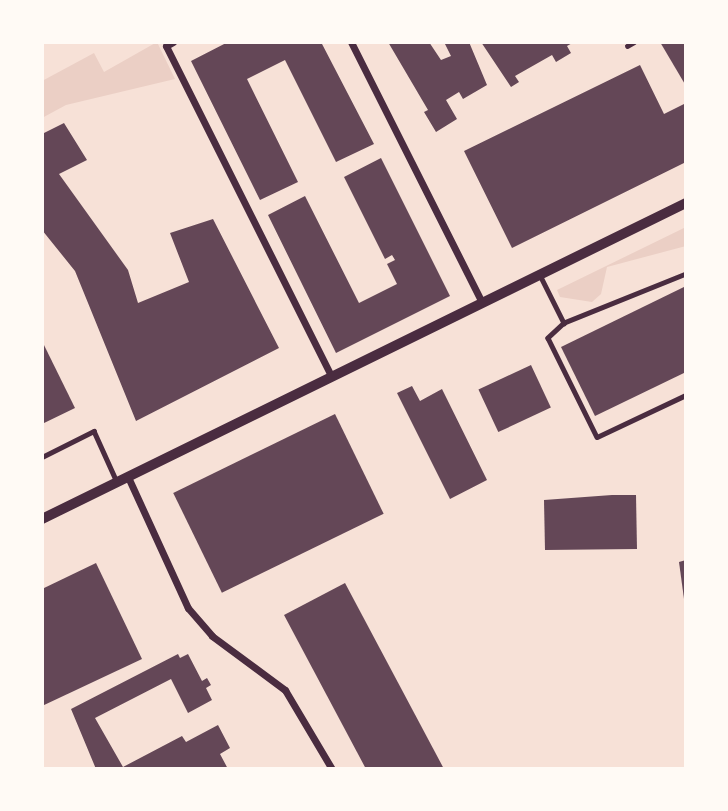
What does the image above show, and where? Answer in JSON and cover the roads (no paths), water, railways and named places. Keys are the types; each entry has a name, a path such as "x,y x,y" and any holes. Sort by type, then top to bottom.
{"street":[{"path":"173,42 166,46 331,376"},
{"path":"351,42 482,303"},
{"path":"42,519 686,203"},
{"path":"128,477 188,608 212,636 285,690 332,769"}],"lane":[{"path":"627,46 634,42"},
{"path":"539,274 564,323"},
{"path":"686,274 564,323 548,338 597,438 686,395"},
{"path":"42,457 93,431 117,482"}]}
